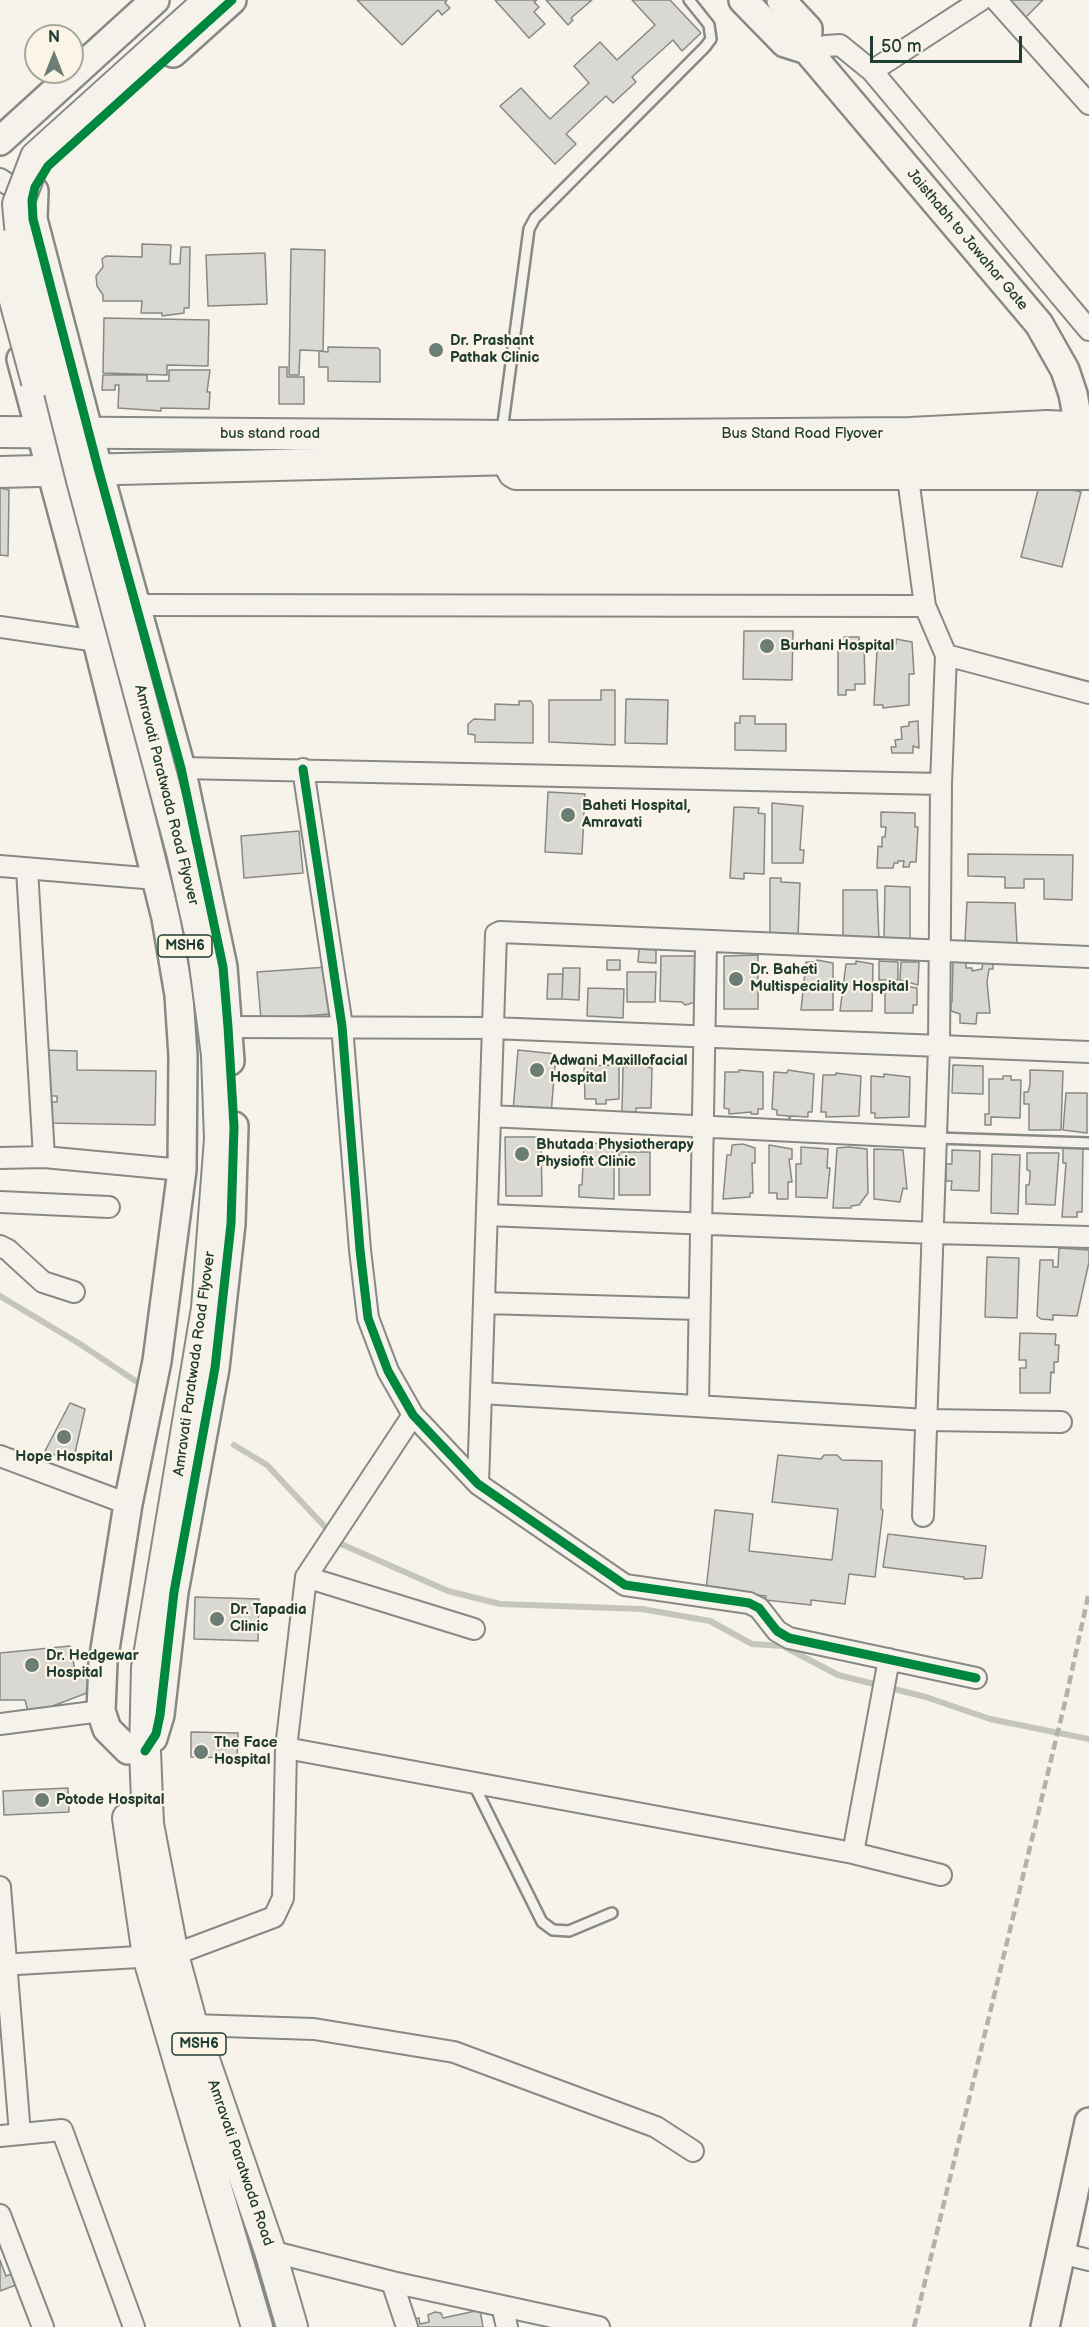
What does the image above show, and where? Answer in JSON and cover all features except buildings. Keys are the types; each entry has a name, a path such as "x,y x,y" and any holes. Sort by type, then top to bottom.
{"main road":[{"path":"0,197 10,167 22,146 43,124 188,0"},
{"name":"Amravati Paratwada Road Flyover","path":"138,1666 207,1308 220,1139 217,1055 202,942 182,852 80,469 21,236 18,204 36,157 210,0"},
{"name":"Amravati Paratwada Road Flyover","path":"0,245 161,838 194,993 200,1170 197,1240 138,1666 136,1751"},
{"name":"bus stand road","path":"0,432 265,434 508,448"},
{"name":"bus stand road","path":"0,472 264,465 508,448"},
{"name":"Bus Stand Road Flyover","path":"508,448 1086,448"},
{"name":"Amravati Paratwada Road","path":"136,1751 148,1824 161,1955 257,2327"},
{"name":"Amravati Paratwada Road","path":"161,1955 192,2025 270,2251 292,2327"}],"street":[{"path":"0,141 155,0"},
{"path":"0,274 39,432 97,641 156,879 179,995 183,1056 182,1170 157,1360 128,1504 103,1662 101,1711 107,1729 136,1751 156,1734 160,1715 174,1592 215,1368 231,1224 234,1127 228,1027 223,967 181,768 138,605 98,468 33,219 32,200 35,187 48,166 232,0"},
{"name":"Jaisthabh to Jawahar Gate","path":"743,0 785,44 808,52 1039,324 1065,370 1086,448"},
{"name":"Jaisthabh to Jawahar Gate","path":"781,0 808,29 808,52"},
{"path":"872,71 981,0"},
{"path":"996,0 1089,104"},
{"path":"808,52 826,46 840,45 872,71 1089,330"},
{"path":"0,179 32,200"},
{"path":"264,465 265,434"},
{"path":"508,448 510,476 515,479 908,478 1086,448"},
{"path":"908,478 925,606 946,655 941,784 939,1047 923,1516"},
{"path":"138,605 925,606"},
{"path":"0,627 97,641"},
{"path":"946,655 1089,693"},
{"path":"181,768 941,784"},
{"path":"303,769 342,1026 360,1250 368,1318 388,1371 413,1415 478,1484 625,1585 754,1604 777,1631 789,1638 889,1663 976,1678"},
{"path":"0,866 156,879"},
{"path":"27,869 44,1157"},
{"path":"478,1484 495,939 500,932 1089,957"},
{"path":"698,1404 706,942"},
{"path":"228,1027 492,1028 1089,1052"},
{"path":"490,1116 936,1138"},
{"path":"0,1158 44,1157 182,1170"},
{"path":"0,1202 109,1207"},
{"path":"487,1215 1089,1237"},
{"path":"0,1246 8,1250 43,1282 74,1292"},
{"path":"484,1303 698,1309"},
{"path":"481,1393 698,1404 927,1420 1061,1422"},
{"path":"4,1964 161,1955 274,1917 283,1898 286,1748 308,1574 344,1523 413,1415"},
{"path":"0,1456 128,1504"},
{"path":"308,1574 390,1605 474,1629"},
{"path":"853,1853 889,1663"},
{"path":"0,1724 101,1711"},
{"path":"286,1748 853,1853 941,1875"},
{"path":"0,1887 4,1964 20,2134"},
{"path":"192,2025 314,2029 454,2052 656,2127 693,2151"},
{"path":"1045,2327 1061,2253 1082,2192 1089,2122"},
{"path":"0,2136 62,2130 134,2327"},
{"path":"0,2216 43,2327"},
{"path":"270,2251 392,2282 599,2327"},
{"path":"1061,2253 1089,2260"},
{"path":"392,2282 407,2327"},
{"path":"502,2306 507,2327"},
{"path":"522,2310 540,2327"}],"lane":[{"path":"508,448 529,229 535,218 711,39 709,25 688,0"},
{"path":"936,1138 1089,1143"},
{"path":"473,1783 542,1922 553,1930 569,1931 612,1913"}],"waterway":[{"path":"0,1296 80,1344 137,1382"},
{"path":"234,1445 267,1465 341,1544 448,1591 500,1604 642,1609 710,1621 752,1644 783,1646 838,1675 926,1697 990,1719 1089,1739"}],"railway":[{"path":"914,2327 1066,1698 1089,1592"}],"cycle path":[{"path":"145,1751 156,1734 160,1715 174,1592 215,1368 231,1224 234,1127 228,1027 223,967 181,768 98,468 33,219 32,200 35,187 48,166 232,0"},
{"path":"303,769 342,1026 360,1250 368,1318 388,1371 413,1415 478,1484 625,1585 749,1603 759,1608 777,1631 789,1638 976,1678"}],"place":[{"name":"Dr. Prashant Pathak Clinic","path":"436,350"},
{"name":"Burhani Hospital","path":"767,646"},
{"name":"Baheti Hospital, Amravati","path":"568,815"},
{"name":"Dr. Baheti Multispeciality Hospital","path":"736,979"},
{"name":"Adwani Maxillofacial Hospital","path":"537,1070"},
{"name":"Bhutada Physiotherapy Physiofit Clinic","path":"522,1154"},
{"name":"Hope Hospital","path":"64,1437"},
{"name":"Dr. Tapadia Clinic","path":"217,1619"},
{"name":"Dr. Hedgewar Hospital","path":"32,1665"},
{"name":"The Face Hospital","path":"201,1752"},
{"name":"Potode Hospital","path":"42,1800"}]}
